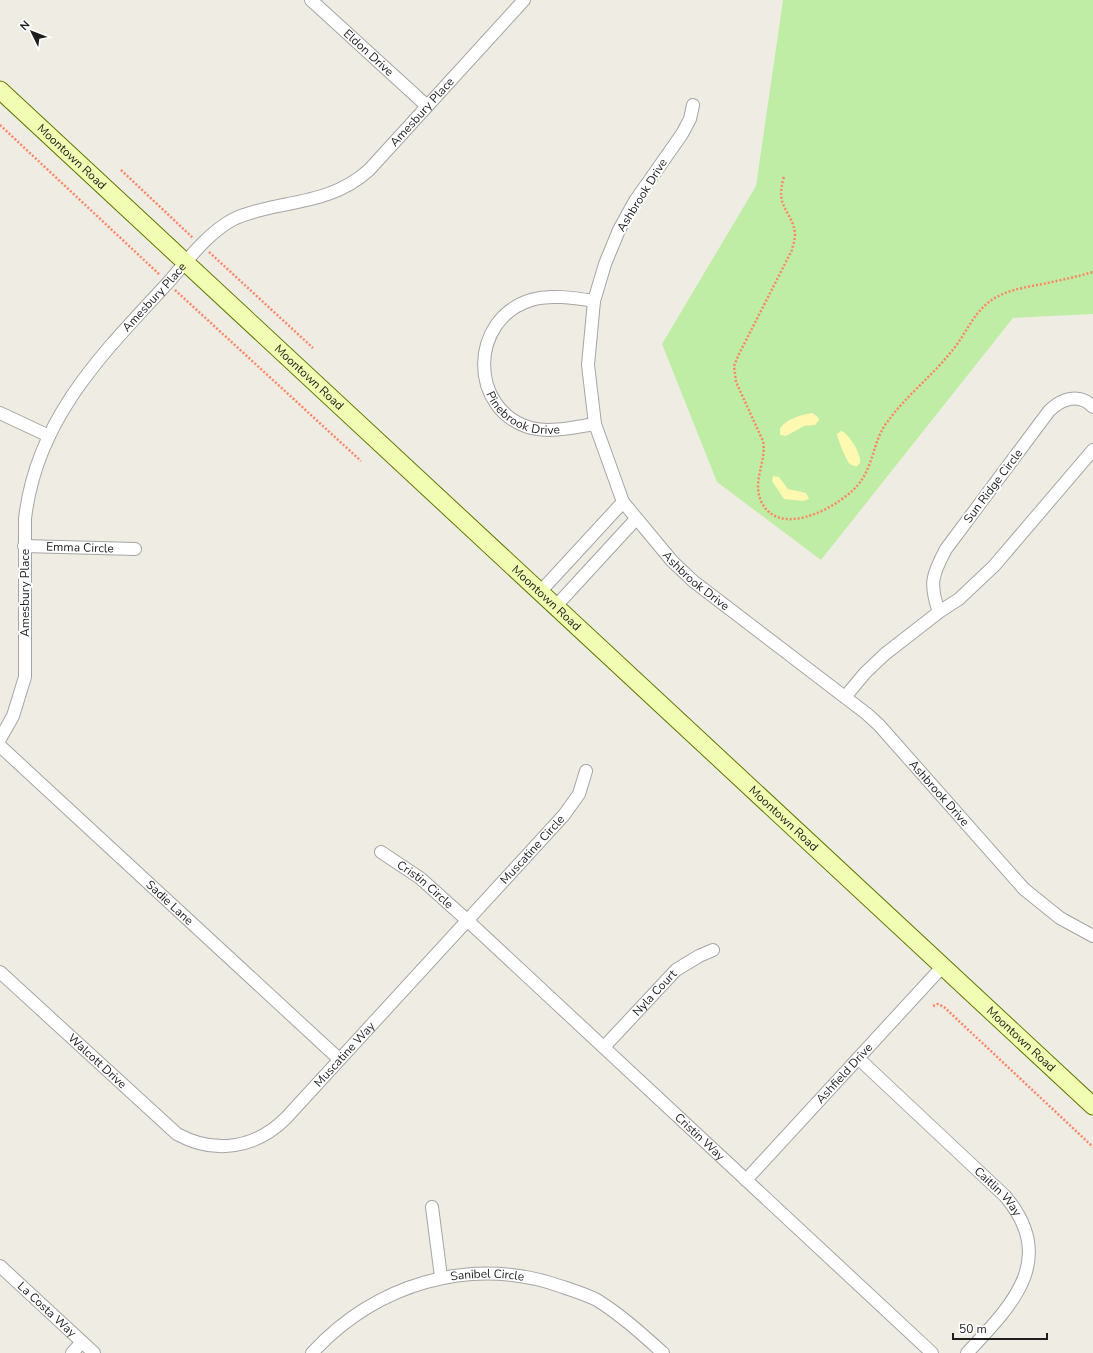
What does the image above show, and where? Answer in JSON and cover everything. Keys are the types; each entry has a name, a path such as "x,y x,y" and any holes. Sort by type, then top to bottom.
{"street":[{"name":"Eldon Drive","path":"311,0 426,106"},
{"name":"Amesbury Place","path":"0,739 13,716 25,677 24,546 27,499 32,477 58,416 81,380 108,348 218,230 231,221 246,214 330,194 357,181 369,170 524,0"},
{"name":"Moontown Road","path":"0,90 1093,1106"},
{"name":"Ashbrook Drive","path":"693,105 690,119 682,134 635,201 619,230 605,264 594,301 588,366 595,424 623,502 672,561 693,581 845,697 879,725 1024,889 1060,918 1093,936"},
{"name":"Pinebrook Drive","path":"594,301 543,298 520,305 510,311 495,327 488,338 483,362 487,386 492,397 500,408 520,423 532,428 549,430 595,424"},
{"name":"Sun Ridge Circle","path":"939,612 932,594 932,583 938,564 946,549 1049,411 1058,402 1078,398 1093,407"},
{"path":"0,413 49,436"},
{"path":"845,697 865,673 885,654 939,612 960,599 994,566 1093,450"},
{"path":"540,592 623,502"},
{"path":"556,606 636,519"},
{"name":"Emma Circle","path":"24,546 135,549"},
{"name":"Sadie Lane","path":"0,746 340,1059"},
{"name":"Muscatine Circle","path":"468,921 568,810 583,784 586,771"},
{"name":"Cristin Circle","path":"381,852 420,878 468,921"},
{"name":"Muscatine Way","path":"200,1144 211,1146 234,1146 245,1144 275,1130 468,921"},
{"name":"Cristin Way","path":"468,921 932,1353"},
{"name":"Nyla Court","path":"604,1047 676,970 699,956 713,950"},
{"name":"Ashfield Drive","path":"746,1180 943,966"},
{"name":"Walcott Drive","path":"0,972 167,1126 188,1140 200,1144"},
{"name":"Caitlin Way","path":"859,1059 1005,1196 1018,1214 1023,1225 1028,1251 1028,1262 1019,1289 1003,1314 967,1353"},
{"path":"432,1208 441,1277"},
{"name":"La Costa Way","path":"0,1266 94,1353"},
{"name":"Sanibel Circle","path":"312,1353 334,1332 370,1305 399,1291 441,1277 477,1274 516,1275 546,1281 596,1300 625,1320 663,1353"},
{"path":"72,1353 82,1342"}],"path":[{"path":"0,125 361,462"},
{"path":"121,170 313,348"},
{"path":"784,177 781,193 782,202 793,226 795,235 792,250 738,356 734,374 764,446 765,451 758,480 759,496 767,511 785,520 802,519 818,512 838,502 856,488 869,466 878,437 886,422 952,351 974,318 990,301 1008,292 1093,272"},
{"path":"933,1006 938,1004 944,1008 1093,1147"}],"green space":[{"path":"783,0 1093,0 1093,314 1013,318 821,560 717,482 662,344 756,186"}],"sand":[{"path":"812,413 818,417 819,420 815,425 804,426 786,436 780,435 780,429 786,423 794,418"},
{"path":"841,431 848,436 857,450 860,463 857,466 850,464 845,455 837,434"},
{"path":"773,476 779,477 788,489 806,493 809,499 803,501 784,499 772,481"}]}
